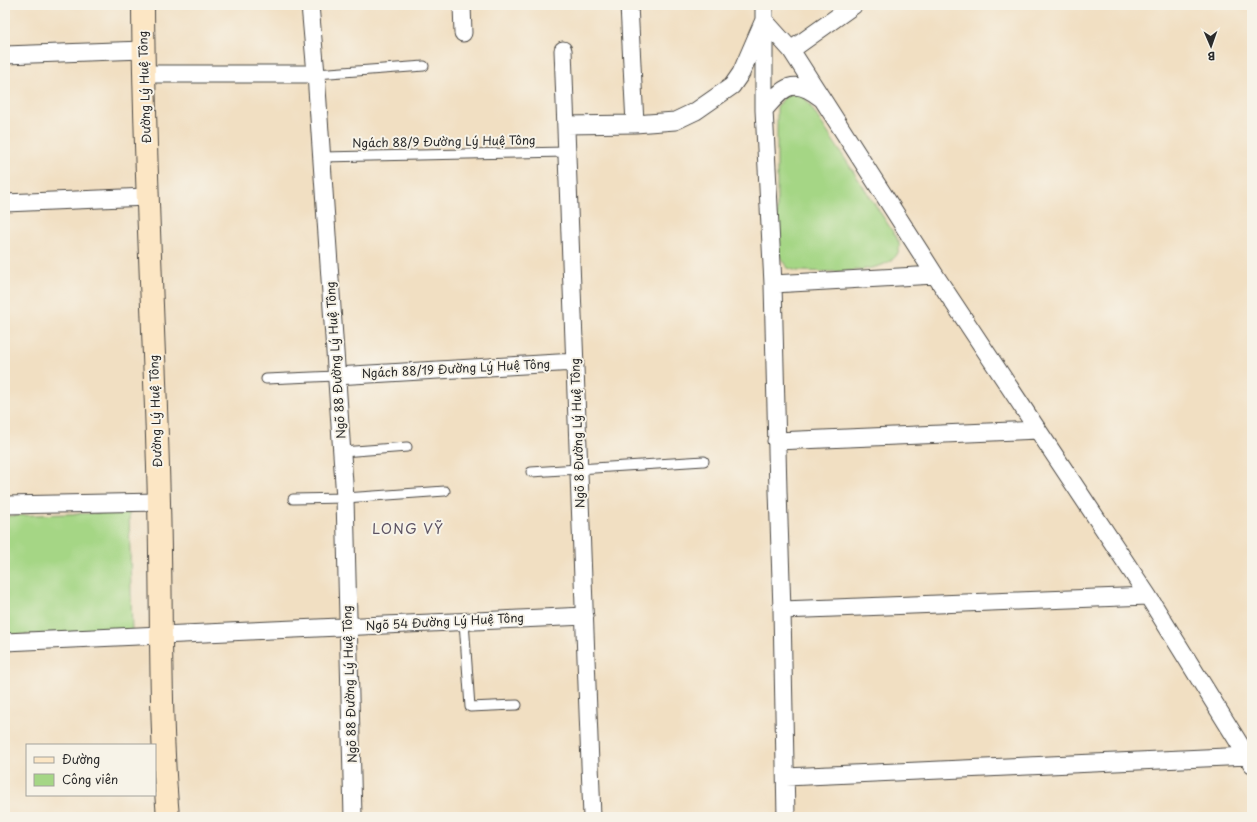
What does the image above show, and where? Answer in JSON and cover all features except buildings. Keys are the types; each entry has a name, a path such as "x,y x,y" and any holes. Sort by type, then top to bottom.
{"main road":[{"name":"Đường Lý Huệ Tông","path":"143,5 147,197 159,502 164,764 168,817"}],"street":[{"name":"Ngõ 88 Đường Lý Huệ Tông","path":"310,5 322,157 345,498 353,817"},
{"path":"462,5 463,33"},
{"path":"629,5 635,124"},
{"path":"791,50 854,5"},
{"path":"566,125 635,124 675,121 696,111 732,86 741,73 764,13"},
{"path":"764,13 791,50 935,275 1148,596 1250,760 786,777"},
{"path":"764,13 764,110 773,284 786,817"},
{"path":"5,55 143,50"},
{"name":"Ngõ 8 Đường Lý Huệ Tông","path":"563,50 592,817"},
{"path":"144,74 316,74"},
{"path":"764,110 779,92 793,86 811,90 823,100"},
{"path":"5,203 147,197"},
{"path":"773,284 935,275"},
{"name":"Ngách 88/19 Đường Lý Huệ Tông","path":"336,376 575,362"},
{"path":"776,441 1038,430"},
{"path":"5,505 159,502"},
{"path":"782,610 1148,596"},
{"name":"Ngõ 54 Đường Lý Huệ Tông","path":"5,642 585,616"}],"lane":[{"path":"316,74 424,66"},
{"name":"Ngách 88/9 Đường Lý Huệ Tông","path":"322,157 567,152"},
{"path":"266,379 336,376"},
{"path":"342,452 407,447"},
{"path":"531,472 704,461"},
{"path":"293,499 345,498 445,491"},
{"path":"464,622 470,706 517,705"}],"green space":[{"path":"800,93 807,101 895,235 899,243 897,254 888,262 875,267 858,270 822,272 797,271 788,268 783,262 779,254 777,230 777,108 786,95"},
{"path":"129,512 132,632 5,635 5,516"}],"district":[{"name":"LONG VỸ","path":"408,529"}]}
